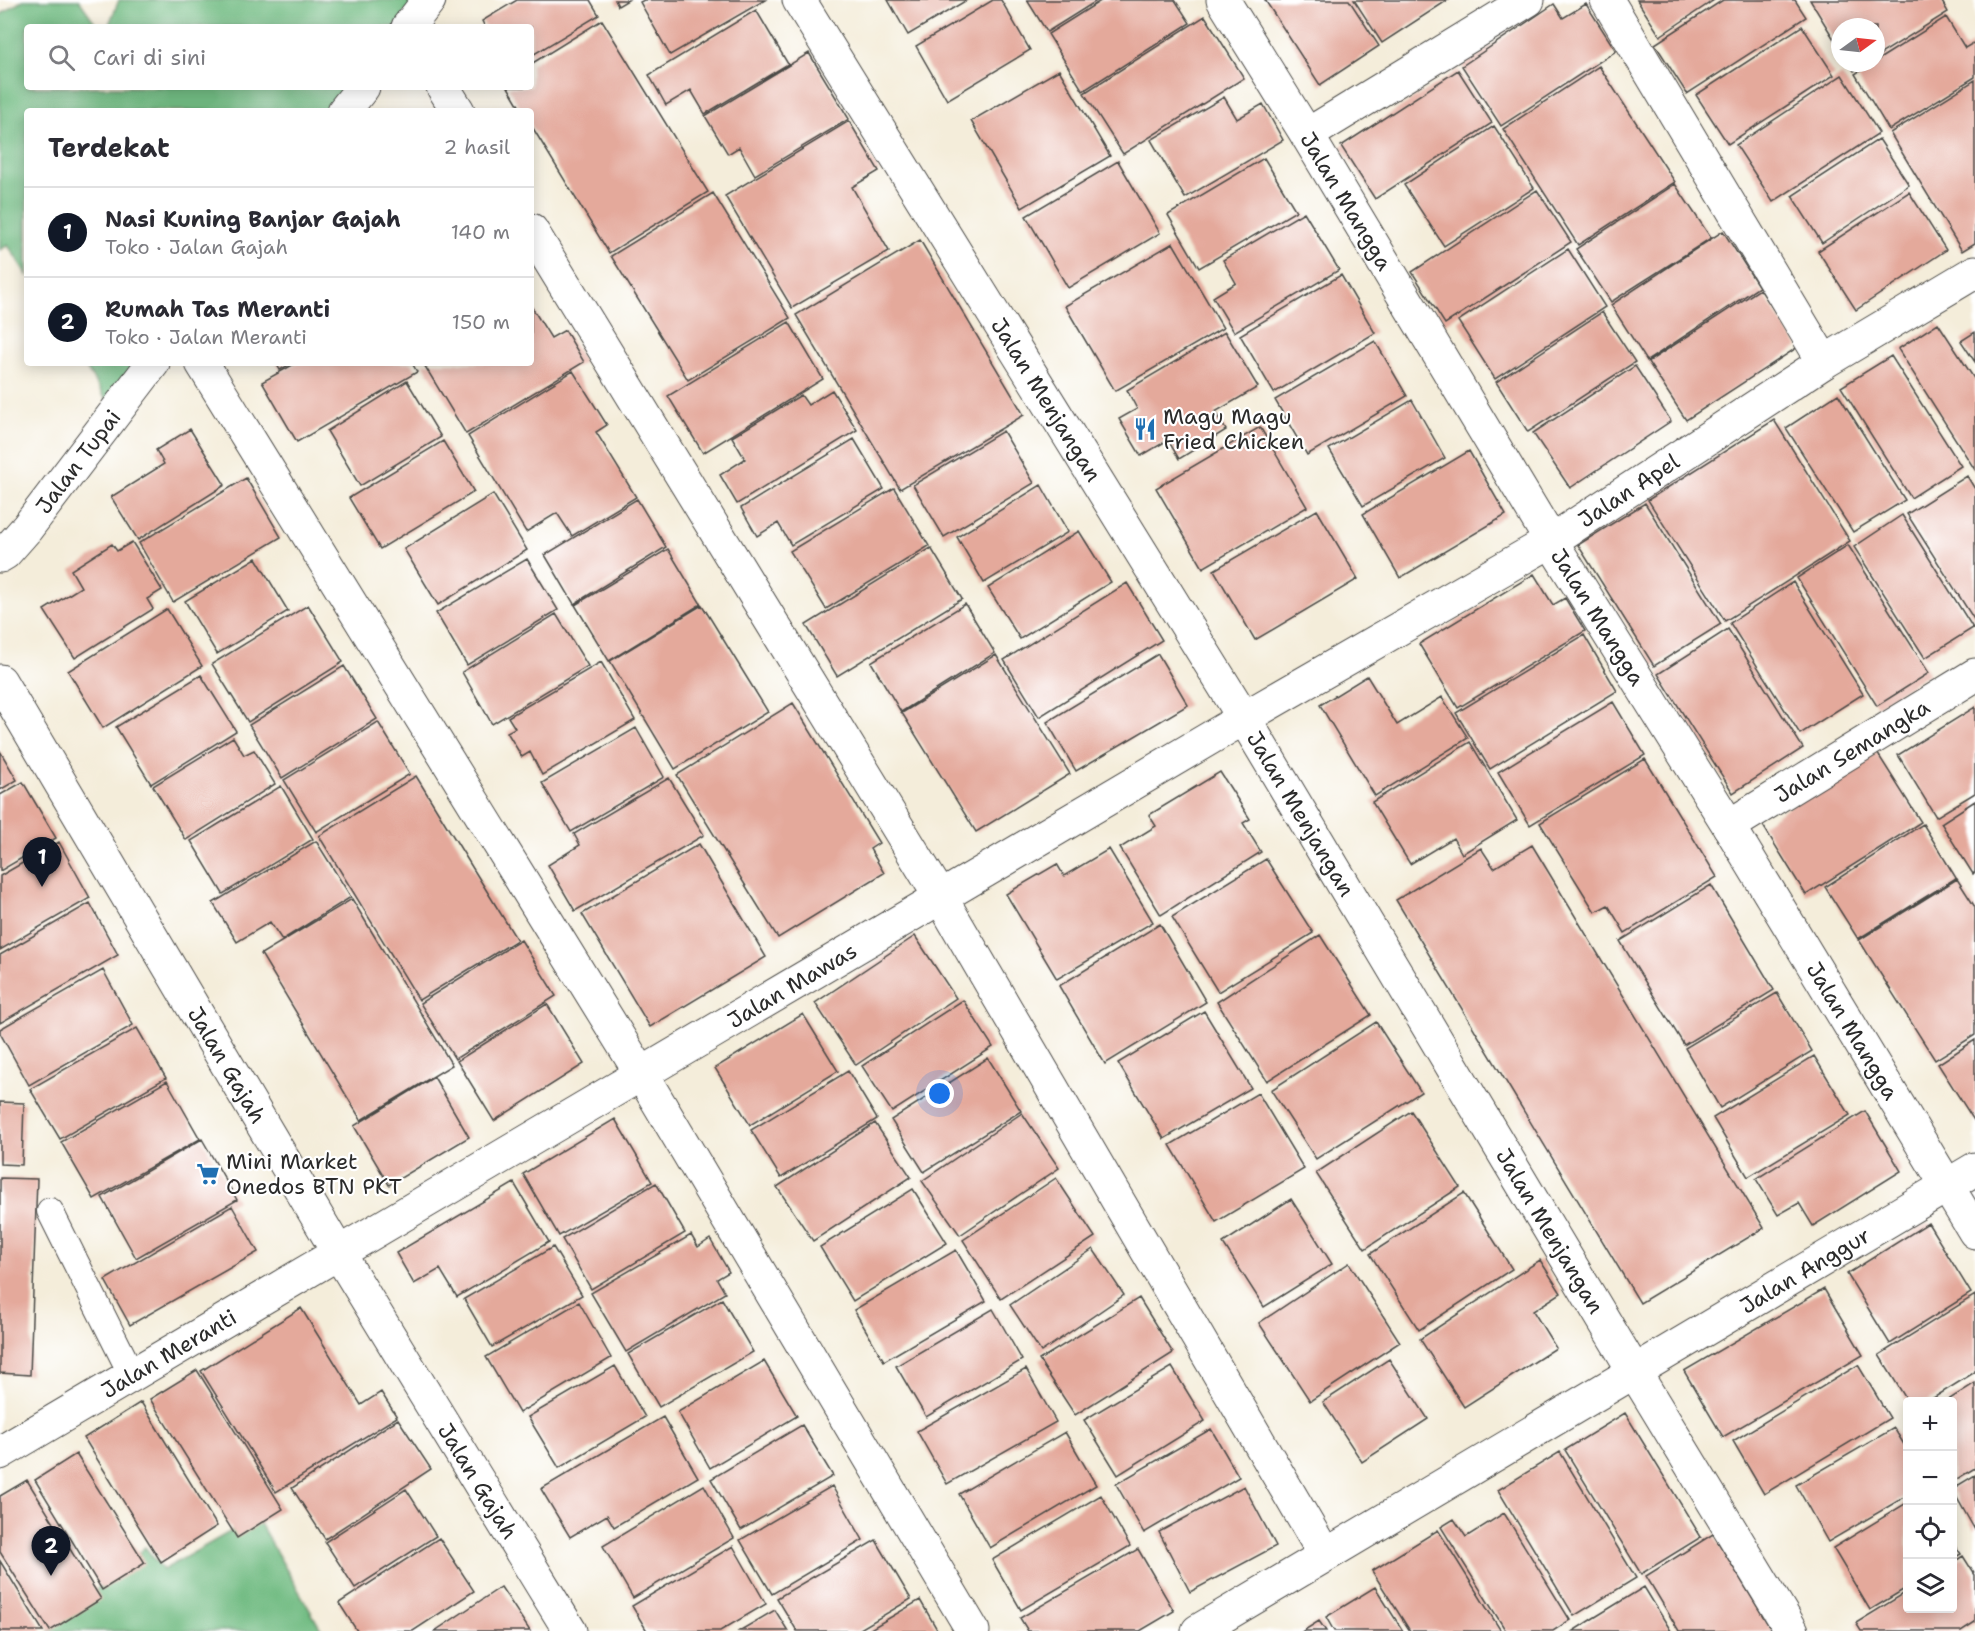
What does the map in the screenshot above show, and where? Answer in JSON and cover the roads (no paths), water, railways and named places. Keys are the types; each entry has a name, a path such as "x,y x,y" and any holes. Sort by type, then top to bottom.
{"street":[{"path":"410,24 429,0"},
{"name":"Jalan Menjangan","path":"799,0 1244,718 1792,1631"},
{"name":"Jalan Mangga","path":"1223,0 1307,135 1551,541 1729,826 1975,1232"},
{"path":"1307,135 1528,0"},
{"path":"1607,0 1824,362"},
{"path":"346,108 361,90"},
{"path":"445,90 456,108"},
{"path":"534,235 941,898 1325,1555"},
{"name":"Jalan Apel","path":"1244,718 1551,541 1824,362 1975,272"},
{"name":"Jalan Tupai","path":"0,556 27,528 151,366"},
{"path":"204,366 642,1075 973,1631"},
{"name":"Jalan Semangka","path":"1729,826 1975,675"},
{"name":"Jalan Gajah","path":"0,681 338,1252 570,1631"},
{"name":"Jalan Mawas","path":"338,1252 642,1075 1244,718"},
{"name":"Jalan Anggur","path":"1198,1631 1975,1169"},
{"name":"Jalan Meranti","path":"0,1453 338,1252"}],"lane":[{"path":"50,1211 132,1375"}],"place":[{"name":"Magu Magu Fried Chicken","path":"1145,429"},
{"name":"Nasi Kuning Banjar Gajah","path":"42,887"},
{"name":"Mini Market Onedos BTN PKT","path":"208,1174"},
{"name":"Rumah Tas Meranti","path":"51,1576"}]}
